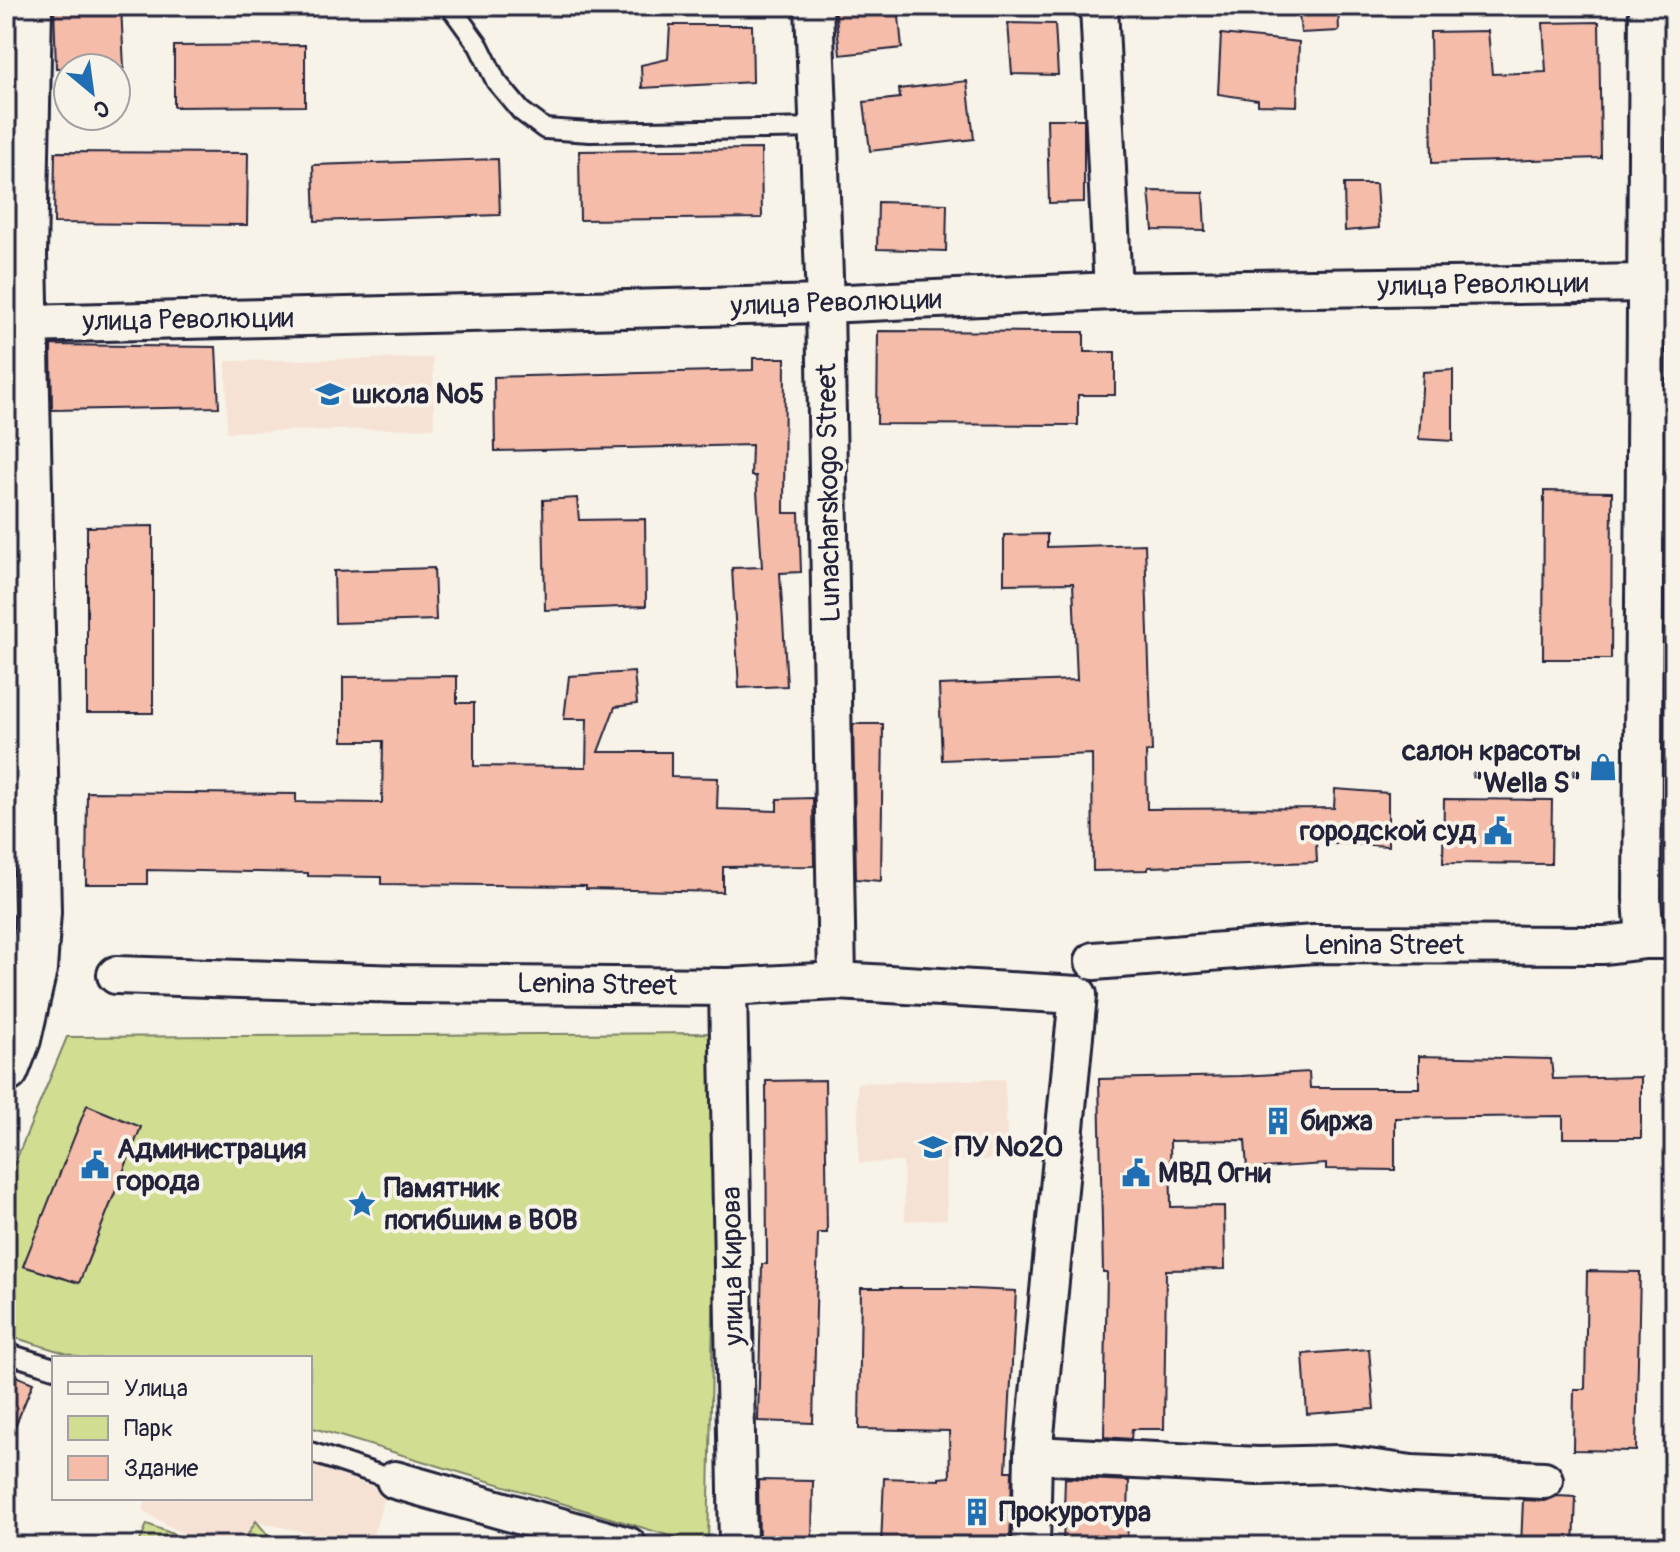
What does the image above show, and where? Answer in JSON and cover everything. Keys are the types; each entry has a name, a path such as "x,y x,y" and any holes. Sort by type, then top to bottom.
{"street":[{"path":"6,1070 18,1039 34,969 38,912 15,269 29,6"},
{"name":"Lunacharskogo Street","path":"814,6 825,304 837,981"},
{"path":"1099,6 1113,291"},
{"path":"1648,6 1642,898 1660,940"},
{"name":"улица Революции","path":"19,346 1113,291 1646,283"},
{"name":"Lenina Street","path":"1094,961 1314,944 1605,945 1660,940"},
{"name":"Lenina Street","path":"116,975 402,984 728,987 837,981 1078,995 1033,1455"},
{"name":"улица Кирова","path":"728,987 738,1546"},
{"path":"1031,1546 1033,1455 1258,1466 1339,1464 1412,1474 1544,1480"},
{"path":"395,1480 628,1546"}],"lane":[{"path":"450,6 479,46 496,81 521,111 545,129 590,132 819,128"},
{"path":"6,1353 52,1367"},
{"path":"312,1453 395,1480"}],"shaded area":[{"name":"школа №5","path":"433,358 434,428 227,432 226,361"},
{"name":"ПУ №20","path":"1005,1079 1008,1159 946,1161 947,1219 905,1221 903,1162 859,1163 857,1083"},
{"path":"312,1465 373,1487 384,1499 370,1546 310,1546 312,1534 255,1521 241,1546 204,1546 143,1511 146,1500 312,1500"}],"green space":[{"path":"719,1033 708,1546 312,1428 312,1356 74,1356 6,1335 6,1184 67,1037"},
{"path":"256,1521 277,1546 241,1546"},
{"path":"147,1524 204,1546 138,1546"}],"building":[{"path":"54,6 121,6 123,52 55,52"},
{"path":"835,6 898,6 902,48 840,55"},
{"path":"1298,6 1338,6 1339,31 1301,33"},
{"path":"1599,22 1601,158 1432,163 1430,32 1488,31 1492,74 1546,72 1543,23"},
{"path":"1008,23 1055,24 1058,75 1012,74"},
{"path":"670,25 752,25 753,82 642,88 641,65 668,59"},
{"path":"1221,34 1299,42 1297,106 1258,105 1258,100 1218,94"},
{"path":"305,45 305,106 174,107 174,46"},
{"path":"967,81 974,139 870,151 864,102 900,98 899,89"},
{"path":"1047,119 1084,119 1084,202 1049,203"},
{"path":"761,149 762,218 580,220 579,151"},
{"path":"55,152 248,153 247,225 54,223"},
{"path":"498,159 500,215 315,221 313,165"},
{"path":"1344,184 1376,184 1379,228 1345,231"},
{"path":"1149,191 1203,192 1205,231 1153,230"},
{"path":"878,202 947,204 946,251 877,249"},
{"path":"878,331 1084,332 1084,352 1115,352 1115,395 1078,395 1078,425 877,424"},
{"path":"51,345 216,347 219,407 52,410"},
{"path":"753,358 785,358 784,513 799,513 801,572 780,573 787,686 739,688 732,568 762,567 756,476 751,476 752,445 495,451 494,377 753,370"},
{"path":"1453,370 1453,441 1419,439 1423,372"},
{"path":"1544,491 1612,492 1611,659 1543,659"},
{"path":"577,498 579,520 645,519 646,606 545,610 543,500"},
{"path":"153,526 153,713 87,713 87,527"},
{"path":"1047,534 1047,547 1145,544 1152,752 1146,752 1147,809 1334,808 1335,789 1388,793 1388,846 1316,842 1317,862 1093,871 1092,754 942,760 939,685 1077,680 1073,583 1004,584 1004,535"},
{"path":"434,568 436,620 335,623 334,571"},
{"path":"634,672 637,704 615,707 598,752 671,752 671,777 718,778 717,809 777,811 777,799 813,798 814,866 723,867 723,892 586,889 586,886 381,884 381,877 147,870 147,884 86,884 87,792 296,794 296,802 382,803 383,741 343,741 343,677 457,676 457,703 474,703 474,766 586,767 587,719 564,719 569,676"},
{"path":"853,724 883,724 881,881 856,879"},
{"name":"городской суд","path":"1444,799 1552,800 1551,864 1443,863"},
{"path":"1419,1056 1551,1059 1553,1079 1641,1077 1641,1138 1563,1138 1563,1116 1395,1118 1395,1170 1326,1169 1326,1164 1247,1169 1245,1140 1170,1141 1171,1207 1224,1206 1225,1269 1166,1270 1164,1429 1132,1429 1131,1439 1104,1437 1107,1272 1103,1272 1099,1079 1309,1072 1310,1088 1419,1088"},
{"path":"825,1080 827,1233 818,1233 813,1423 758,1421 762,1264 767,1264 766,1081"},
{"name":"Администрация города","path":"87,1105 141,1127 79,1283 23,1266"},
{"path":"1587,1271 1640,1272 1636,1451 1573,1450 1574,1389 1585,1389"},
{"path":"861,1288 1016,1291 1006,1471 1012,1471 1010,1546 881,1545 884,1478 939,1480 950,1477 949,1431 859,1429"},
{"path":"1369,1349 1374,1409 1307,1414 1303,1354"},
{"path":"6,1372 33,1383 7,1446 6,1446"},
{"path":"1065,1478 1129,1481 1127,1546 1063,1546"},
{"path":"758,1480 813,1481 812,1546 759,1546"},
{"path":"1557,1496 1576,1497 1574,1546 1521,1546 1523,1500 1544,1501"}],"place":[{"name":"школа №5","path":"330,394"},
{"name":"салон красоты \"Wella S\"","path":"1603,767"},
{"name":"городской суд","path":"1498,831"},
{"name":"биржа","path":"1278,1121"},
{"name":"ПУ №20","path":"933,1147"},
{"name":"Администрация города","path":"95,1165"},
{"name":"МВД Огни","path":"1136,1173"},
{"name":"Памятник погибшим в ВОВ","path":"362,1204"},
{"name":"Прокуротура","path":"977,1512"}]}
